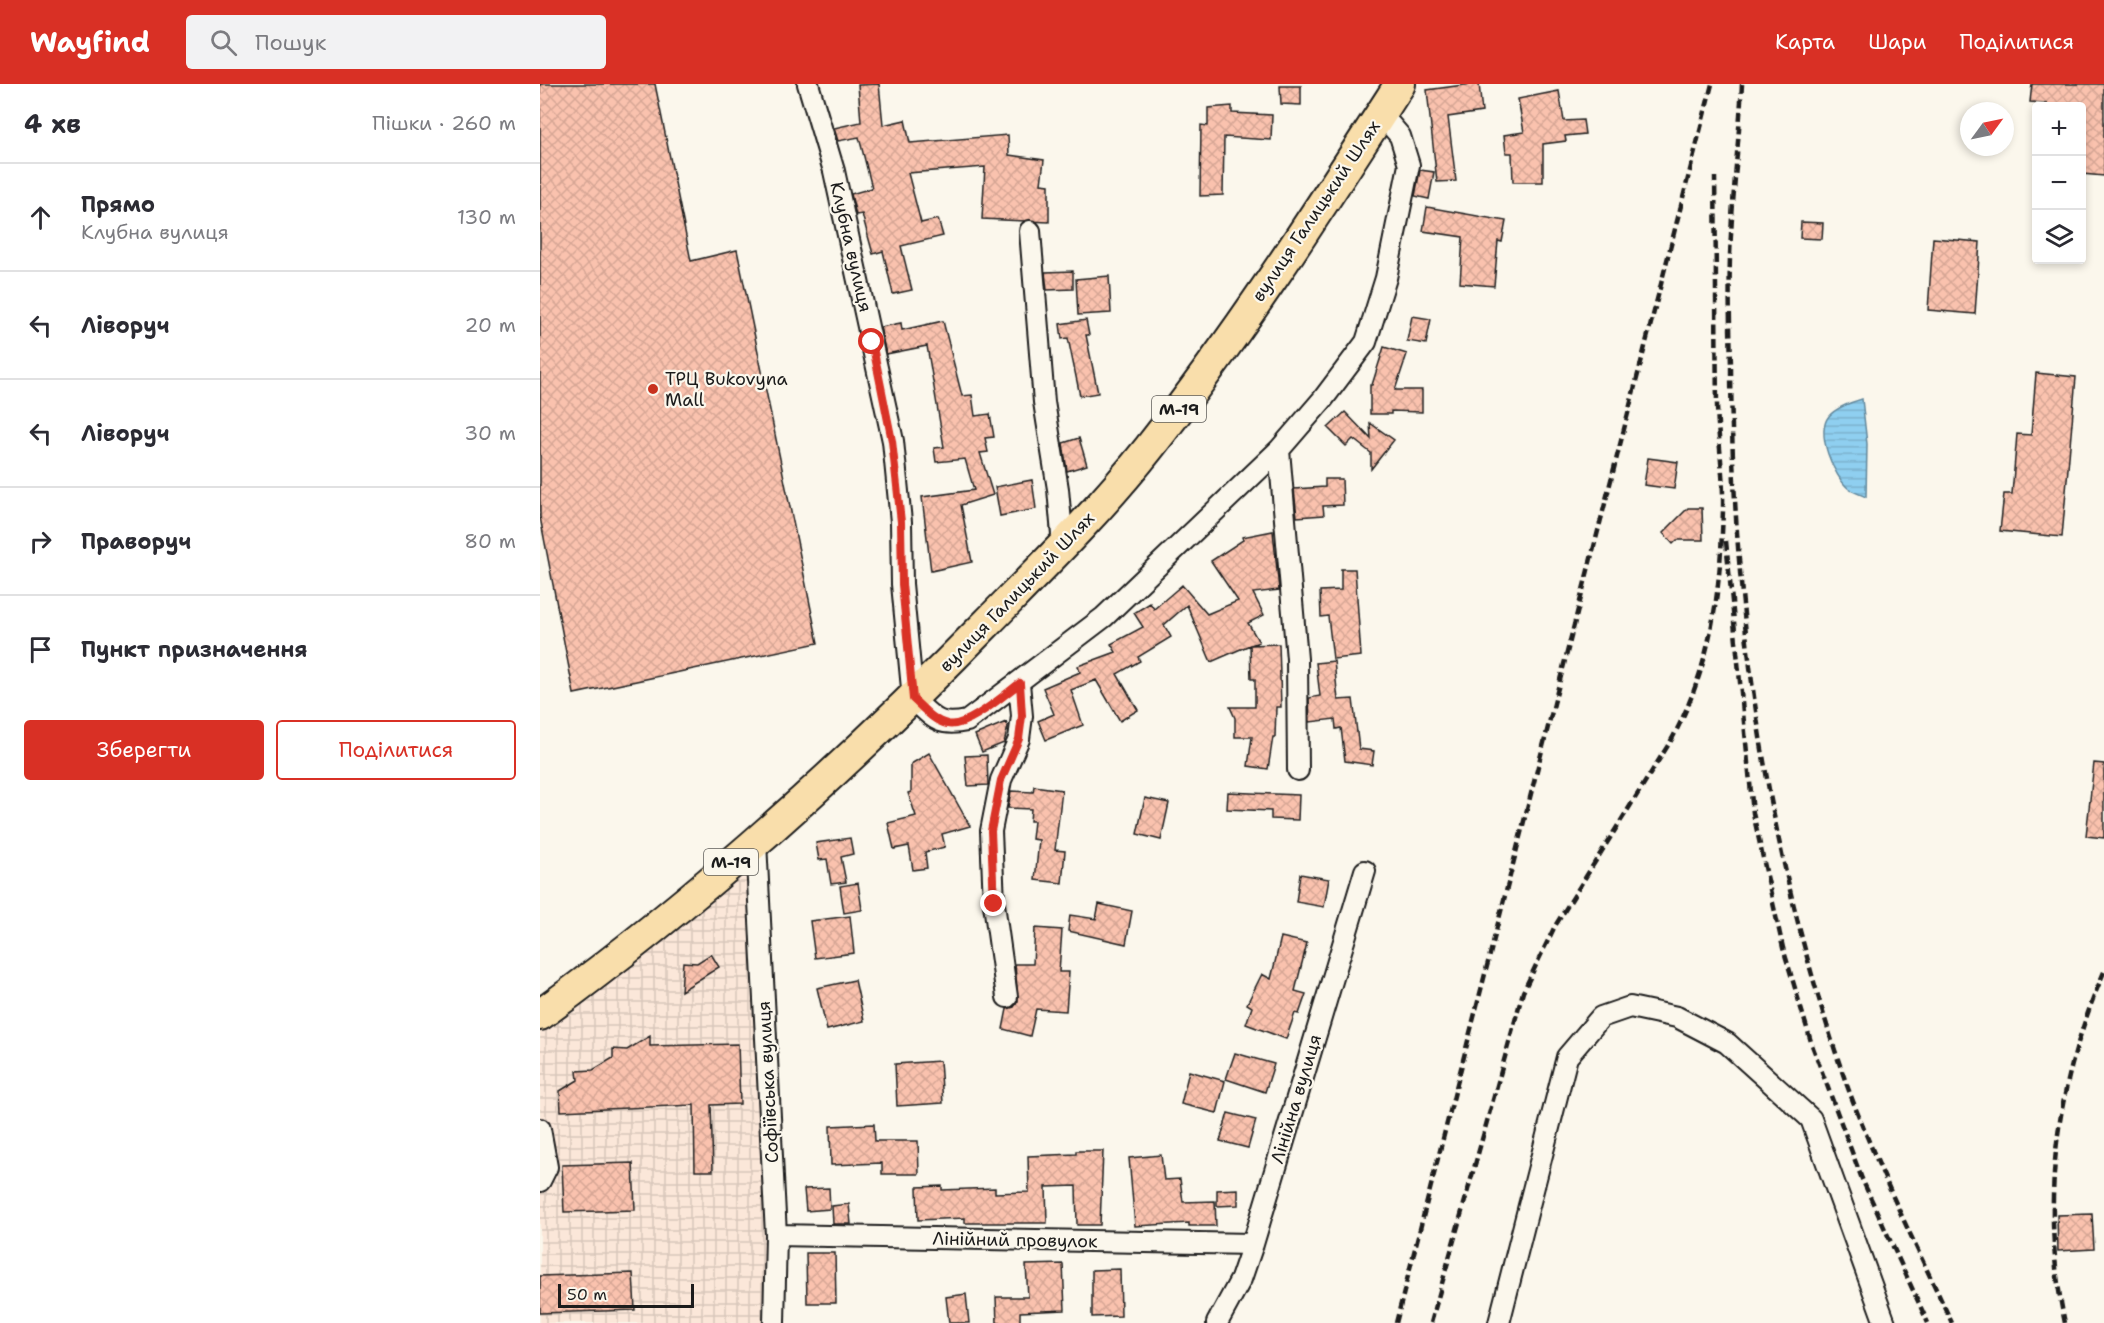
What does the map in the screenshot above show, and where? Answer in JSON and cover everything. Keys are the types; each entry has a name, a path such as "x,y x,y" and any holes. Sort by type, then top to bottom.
{"highway":[{"name":"вулиця Галицький Шлях","path":"540,1015 593,977 756,842 913,699 1063,546 1148,449 1216,360 1400,84"}],"street":[{"name":"Клубна вулиця","path":"808,84 844,214 892,441 901,522 902,584 913,699"},
{"path":"913,699 934,718 948,725 967,721 1020,683 1104,617 1279,450 1323,399 1366,342 1386,278 1409,165 1400,136 1381,114"},
{"path":"1030,231 1044,402 1058,489 1063,546"},
{"path":"1279,450 1297,659 1298,770"},
{"path":"1007,997 994,904 991,831 1001,780 1019,739 1022,716 1020,683"},
{"name":"Софіївська вулиця","path":"756,842 776,1235 774,1323"},
{"name":"Лінійна вулиця","path":"1217,1323 1241,1279 1253,1244 1365,871"},
{"path":"1498,1323 1567,1057 1601,1017 1630,1006 1677,1017 1727,1043 1810,1119 1885,1323"},
{"path":"540,1129 547,1167 540,1181"},
{"name":"Лінійний провулок","path":"776,1235 1253,1244"}],"shaded area":[{"path":"758,832 778,1323 540,1323 540,1012"}],"water":[{"path":"1862,399 1867,444 1866,497 1849,489 1843,483 1832,465 1824,433 1825,424 1832,413"}],"building":[{"name":"ТРЦ Bukovyna Mall","path":"540,84 655,84 691,261 737,250 818,643 574,694 540,517"},
{"path":"879,84 883,125 905,120 910,143 1008,135 1009,155 1044,160 1041,184 1049,185 1049,222 982,219 985,167 908,173 921,223 938,219 943,236 901,246 912,290 893,294 883,251 873,254 862,214 856,215 851,194 872,188 859,137 838,141 834,128 861,122 858,85"},
{"path":"1479,84 1482,112 1448,117 1456,181 1437,182 1427,90"},
{"path":"2032,84 2104,84 2104,176 2086,174 2086,102 2030,102"},
{"path":"1280,86 1301,86 1301,105 1281,104"},
{"path":"1559,91 1564,121 1583,120 1585,134 1565,136 1566,141 1543,144 1543,182 1513,182 1512,153 1506,153 1504,135 1524,132 1518,99"},
{"path":"1232,106 1232,113 1272,115 1271,140 1224,137 1223,195 1200,196 1201,125 1208,126 1208,108"},
{"path":"1420,170 1434,172 1429,199 1415,196"},
{"path":"1427,207 1506,221 1502,242 1498,241 1494,286 1460,283 1463,237 1423,231"},
{"path":"1801,222 1823,223 1822,239 1800,238"},
{"path":"1933,238 1980,242 1975,314 1928,310"},
{"path":"1073,271 1073,289 1047,290 1045,272"},
{"path":"1109,276 1111,313 1078,315 1076,279"},
{"path":"1412,316 1431,319 1426,344 1407,341"},
{"path":"1086,320 1089,335 1086,335 1098,393 1080,396 1068,338 1062,339 1060,324"},
{"path":"943,321 962,396 972,395 975,416 990,414 994,437 985,438 988,452 980,453 993,495 961,505 972,562 931,571 922,497 974,490 965,459 936,462 934,448 944,447 927,346 886,354 880,327 901,323 902,330"},
{"path":"1384,347 1407,354 1395,390 1422,390 1422,412 1391,411 1391,414 1370,414 1370,385 1372,385"},
{"path":"2036,373 2076,377 2062,537 2000,531 2004,494 2012,494 2017,434 2031,435"},
{"path":"1345,412 1371,439 1370,423 1394,440 1371,469 1371,453 1353,439 1346,446 1328,428"},
{"path":"1079,438 1087,465 1067,471 1063,443"},
{"path":"1648,458 1678,462 1674,489 1644,485"},
{"path":"1325,479 1342,479 1343,505 1323,506 1324,515 1297,517 1294,489 1325,487"},
{"path":"1032,480 1036,509 1000,516 995,487"},
{"path":"1688,508 1702,508 1703,540 1677,540 1673,544 1663,533"},
{"path":"1273,531 1279,590 1253,593 1264,615 1248,623 1259,642 1251,645 1279,644 1281,707 1276,707 1275,737 1273,737 1268,769 1248,766 1252,737 1235,737 1235,718 1230,707 1255,707 1255,679 1251,679 1250,645 1211,662 1187,605 1164,625 1171,637 1138,657 1140,661 1117,674 1138,710 1120,721 1096,680 1071,690 1083,725 1046,740 1038,721 1054,714 1043,688 1080,672 1078,666 1116,652 1111,644 1143,627 1134,613 1150,603 1154,609 1182,585 1207,614 1238,601 1211,561 1243,540 1242,537"},
{"path":"1341,569 1355,569 1361,656 1333,659 1328,616 1321,617 1320,591 1341,590"},
{"path":"1334,661 1338,700 1353,699 1359,749 1374,751 1372,765 1345,761 1341,728 1336,729 1335,719 1310,722 1309,698 1320,696 1316,663"},
{"path":"1006,722 1008,727 1004,743 982,752 975,735"},
{"path":"929,753 970,826 942,834 945,847 925,852 927,868 913,870 909,846 894,849 888,823 916,816 908,793 911,792 911,764"},
{"path":"987,755 988,785 968,786 965,756"},
{"path":"2094,763 2104,764 2104,838 2086,836"},
{"path":"1034,786 1062,790 1055,850 1065,851 1062,883 1035,880 1039,840 1032,839 1034,821 1030,821 1031,809 1008,808 1011,791 1033,792"},
{"path":"1228,792 1299,795 1298,820 1271,819 1271,811 1227,809"},
{"path":"1145,798 1169,803 1161,840 1137,834"},
{"path":"850,838 853,854 841,857 846,882 831,884 827,859 819,860 816,843"},
{"path":"1300,874 1329,879 1324,907 1296,902"},
{"path":"858,883 862,910 844,913 840,886"},
{"path":"1099,904 1132,911 1126,944 1068,931 1070,915 1096,919"},
{"path":"850,916 854,953 815,958 810,921"},
{"path":"1035,928 1062,930 1059,972 1069,972 1066,1011 1036,1009 1030,1036 1003,1029 1007,1009 1014,1007 1018,1001 1015,964 1033,964"},
{"path":"1281,937 1307,943 1295,991 1306,994 1299,1014 1295,1013 1286,1039 1246,1024 1252,1007 1247,1004 1262,974 1271,979"},
{"path":"711,954 719,967 681,991 683,962 697,963"},
{"path":"855,980 864,1021 827,1030 817,988"},
{"path":"650,1036 650,1046 738,1044 740,1104 711,1105 713,1171 695,1171 694,1105 561,1111 560,1091 578,1080 577,1071 593,1070 613,1058 613,1049 627,1050"},
{"path":"1235,1053 1274,1064 1265,1092 1226,1079"},
{"path":"940,1061 943,1103 897,1106 895,1064"},
{"path":"1189,1071 1225,1081 1217,1113 1181,1104"},
{"path":"1228,1113 1256,1120 1248,1148 1220,1141"},
{"path":"874,1124 875,1141 918,1141 919,1174 882,1174 882,1163 831,1165 830,1126"},
{"path":"1076,1151 1103,1151 1100,1225 1077,1225 1076,1186 1046,1187 1047,1223 965,1223 965,1218 918,1220 917,1187 942,1186 942,1190 995,1188 995,1193 1029,1192 1028,1156 1076,1154"},
{"path":"1161,1155 1164,1180 1180,1179 1183,1202 1215,1201 1216,1226 1189,1226 1189,1223 1135,1226 1129,1158"},
{"path":"633,1163 635,1210 564,1212 562,1165"},
{"path":"829,1188 830,1209 806,1211 804,1189"},
{"path":"1238,1189 1238,1205 1217,1206 1217,1190"},
{"path":"849,1204 851,1224 833,1224 832,1206"},
{"path":"2092,1214 2094,1249 2058,1251 2057,1215"},
{"path":"806,1253 835,1253 836,1303 807,1303"},
{"path":"1063,1264 1065,1310 1020,1312 1020,1323 997,1323 996,1297 1028,1297 1026,1265"},
{"path":"1120,1269 1121,1316 1092,1317 1092,1270"},
{"path":"633,1273 635,1310 540,1313 540,1276"},
{"path":"966,1294 969,1323 949,1323 946,1297"}],"railway":[{"path":"1396,1323 1712,84"},
{"path":"1742,84 1730,256 1733,456 1746,636 1758,726 1793,903 1844,1077 1881,1170 1952,1323"},
{"path":"1431,1323 1523,992 1555,926 1672,739 1686,711 1705,656 1716,600 1723,510 1717,405 1715,177"},
{"path":"1726,541 1753,813 1783,948 1812,1045 1862,1179 1928,1323"},
{"path":"2065,1323 2057,1278 2053,1233 2053,1188 2057,1144 2074,1057 2087,1014 2104,972"}],"place":[{"name":"ТРЦ Bukovyna Mall","path":"653,389"}],"route":[{"path":"872,342 892,441 901,522 902,584 913,699 934,718 948,725 967,721 1020,683 1022,716 1019,739 1001,780 991,831 994,904"}]}
